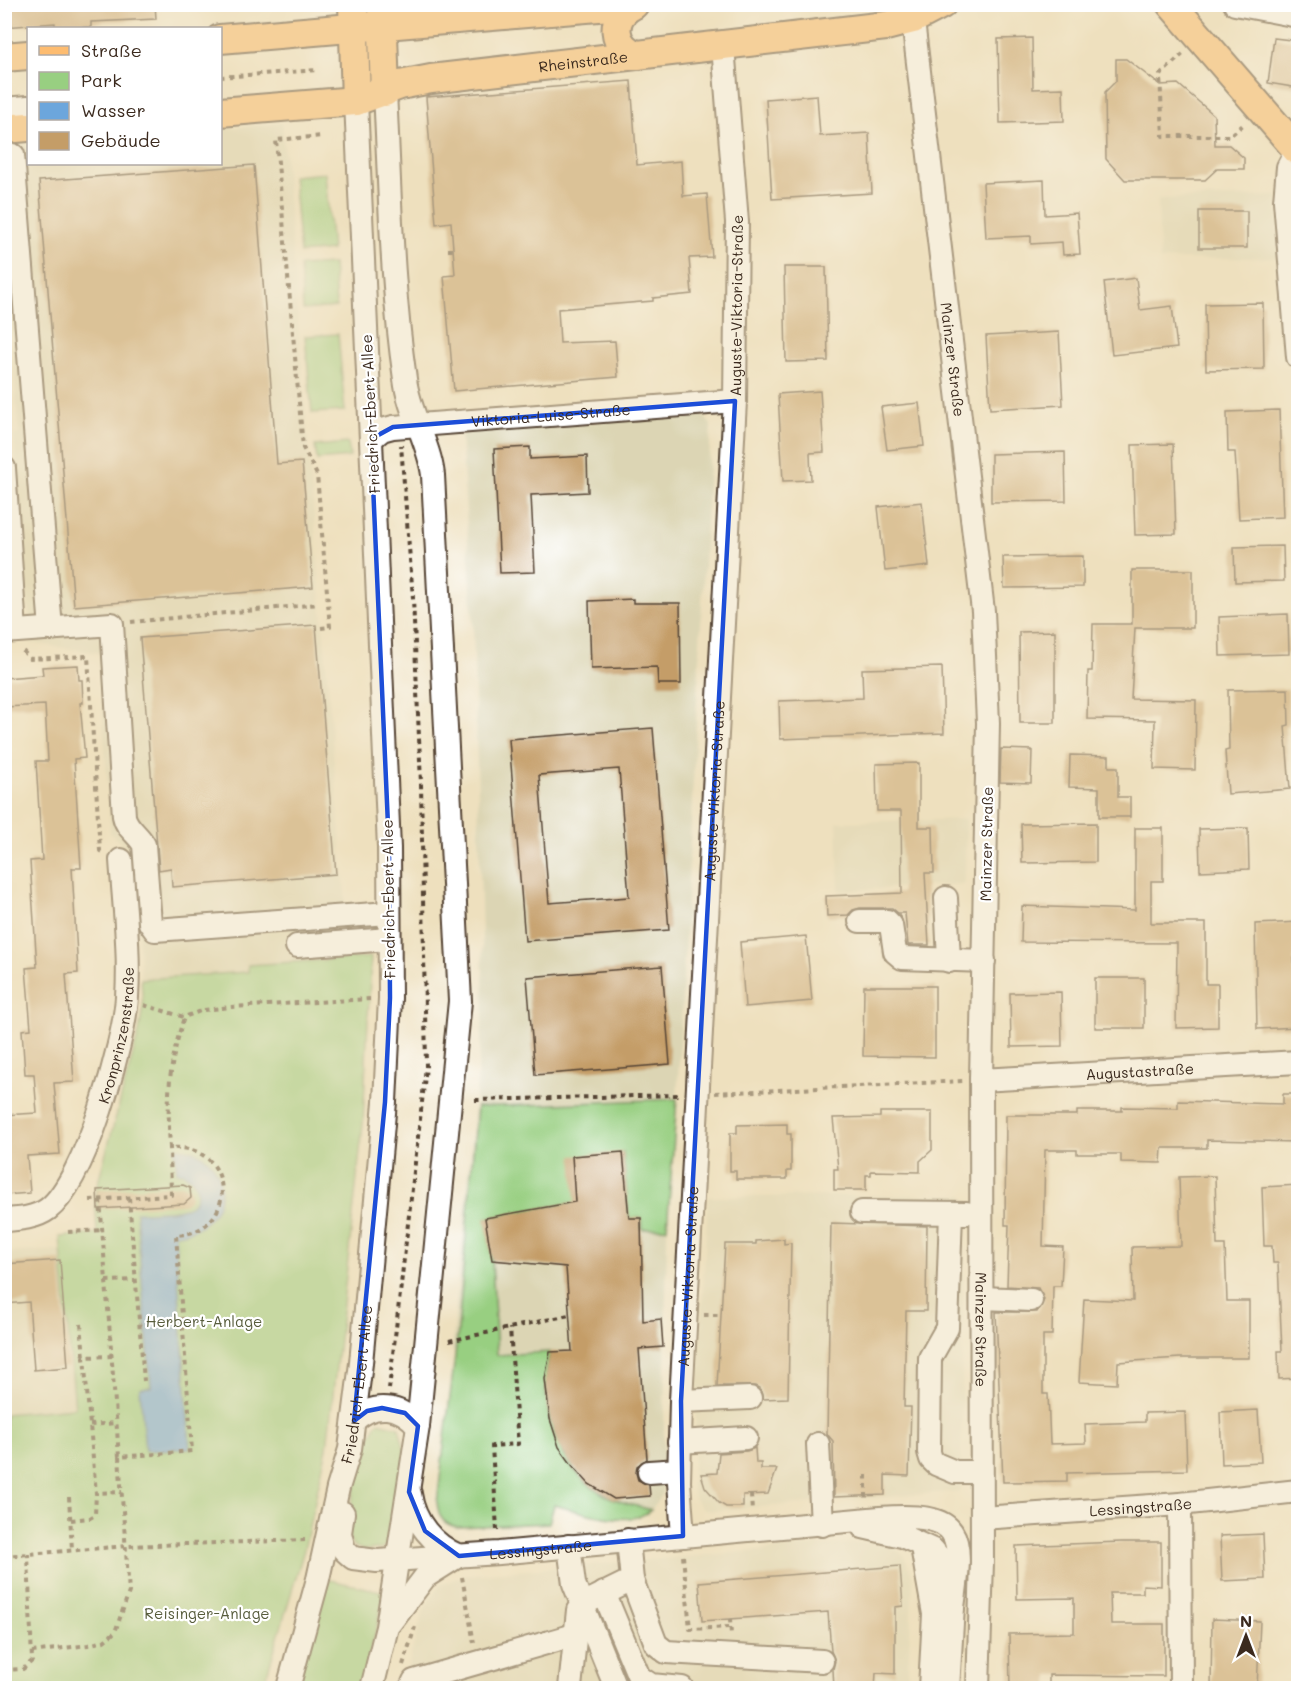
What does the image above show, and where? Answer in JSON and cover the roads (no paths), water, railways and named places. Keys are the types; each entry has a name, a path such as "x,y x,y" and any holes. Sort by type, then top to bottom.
{"main road":[{"name":"Rheinstraße","path":"222,111 356,101 400,85 431,79 886,26 912,12 942,4"},
{"path":"1171,4 1298,151"},
{"path":"222,39 353,16 634,5"},
{"path":"634,5 618,18 616,32 625,49 637,56"},
{"path":"383,15 385,92"},
{"path":"353,16 356,101"},
{"path":"4,57 27,55"},
{"path":"4,129 27,127"}],"street":[{"path":"1235,4 1299,16"},
{"name":"Mainzer Straße","path":"912,12 983,611 988,723 981,1080 981,1518 978,1689"},
{"name":"Auguste-Viktoria-Straße","path":"683,1545 679,1470 681,1401 735,401 737,222 723,46"},
{"path":"372,1689 387,1627 418,1426 460,1001 433,475 431,459 410,426 395,297 385,92"},
{"name":"Friedrich-Ebert-Allee","path":"288,1689 318,1579 338,1488 350,1449 385,1102 390,998 389,913 356,101"},
{"path":"4,109 27,106"},
{"path":"1298,151 1287,167 1285,201 1299,357"},
{"path":"13,155 51,630"},
{"name":"Viktoria-Luise-Straße","path":"371,439 386,429 410,426 735,401"},
{"path":"4,468 14,637 51,630 112,624 125,824 144,845 150,923 155,930 389,913"},
{"name":"Kronprinzenstraße","path":"4,1220 23,1219 41,1213 56,1201 78,1167 98,1113 115,1057 127,1000 121,860"},
{"path":"946,898 949,961"},
{"path":"860,921 887,921 891,925 895,952 902,958 984,961"},
{"path":"297,946 389,939"},
{"name":"Augustastraße","path":"981,1080 1299,1062"},
{"path":"862,1212 982,1214"},
{"path":"951,1214 947,1328 930,1358 929,1452 931,1459 946,1469 981,1472"},
{"path":"981,1298 1030,1299"},
{"path":"681,1401 750,1398"},
{"path":"354,1421 372,1408 387,1408 405,1413 418,1426"},
{"path":"680,1442 746,1438"},
{"path":"818,1444 833,1524"},
{"name":"Lessingstraße","path":"350,1449 340,1533 344,1550 353,1558 460,1563 569,1546 628,1540 683,1545 833,1524 914,1516 935,1519 949,1527 955,1536 959,1553 953,1607"},
{"path":"649,1472 679,1470"},
{"name":"Lessingstraße","path":"981,1518 1180,1504 1299,1491"},
{"path":"387,1627 425,1577 460,1563 425,1531 414,1510 409,1492"},
{"path":"1180,1504 1182,1689"},
{"name":"Lessingstraße","path":"833,1524 882,1530 902,1536 922,1547"},
{"path":"628,1540 632,1580 656,1644 666,1652 822,1661"},
{"path":"569,1546 574,1584 616,1689"},
{"path":"930,1689 934,1614 922,1547 933,1550 943,1562 953,1607 948,1689"},
{"path":"570,1689 576,1615 583,1604 632,1580"},
{"path":"604,1593 639,1677 651,1685 682,1689"},
{"path":"406,1678 414,1681 449,1680 478,1663 574,1635"}],"water":[{"path":"175,1148 195,1151 209,1161 218,1174 221,1189 218,1205 210,1218 195,1229 175,1234 190,1448 145,1451 140,1388 151,1387 136,1212 179,1210 192,1205 197,1194 196,1188 190,1177 177,1172"}],"park label":[{"name":"Herbert-Anlage","path":"204,1321"},
{"name":"Reisinger-Anlage","path":"207,1613"}]}
